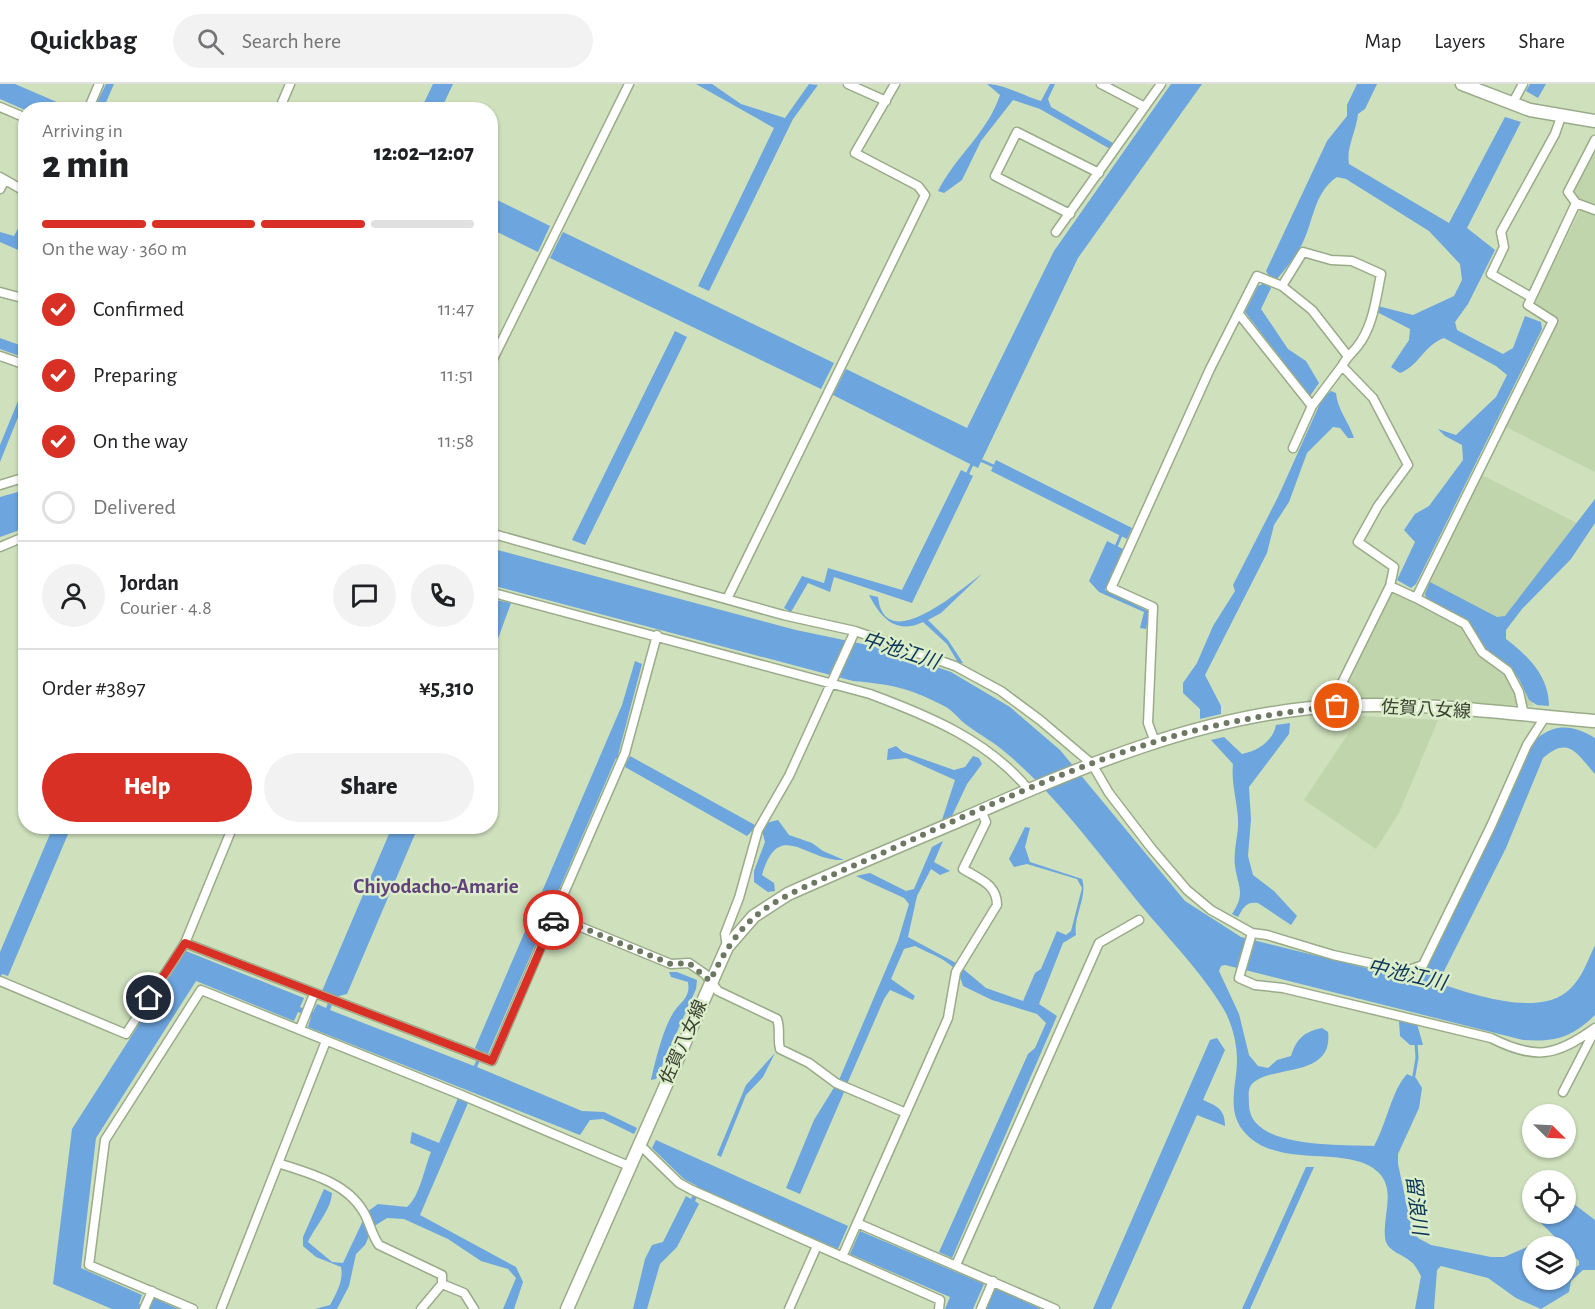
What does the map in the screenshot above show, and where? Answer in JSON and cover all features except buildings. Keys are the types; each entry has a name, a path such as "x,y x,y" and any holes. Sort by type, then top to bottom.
{"main road":[{"path":"1462,84 1512,104 1561,117 1595,121"},
{"name":"佐賀八女線","path":"639,1144 727,947 754,916 788,894 1088,766 1155,742 1257,716 1337,706 1403,706 1595,721"},
{"path":"567,1309 639,1144"}],"street":[{"path":"91,102 99,84"},
{"path":"282,102 290,84"},
{"path":"498,349 629,84"},
{"path":"848,84 886,101"},
{"path":"727,599 925,195 918,186 855,153 895,84"},
{"path":"1101,84 1145,107"},
{"path":"1056,232 1161,84"},
{"path":"1512,104 1523,84"},
{"path":"0,107 18,115"},
{"path":"1531,297 1491,274 1504,247 1501,232 1555,134 1561,117"},
{"path":"1070,214 995,176 1017,132 1099,173"},
{"path":"1595,141 1568,192 1576,203 1595,210"},
{"path":"0,189 2,179 18,188"},
{"path":"1419,590 1553,321 1528,305 1576,203"},
{"path":"1282,286 1303,252 1331,260 1352,261 1381,274 1372,319 1357,348 1347,355 1342,366 1312,406 1293,448"},
{"path":"1155,742 1148,723 1153,607 1111,588 1210,369 1257,276 1282,286 1312,310 1347,355"},
{"path":"0,292 18,297"},
{"path":"1239,314 1312,406"},
{"path":"0,356 18,362"},
{"path":"1337,706 1338,691 1390,586 1394,567 1358,542 1378,506 1408,465 1373,398 1342,366"},
{"path":"0,485 18,479"},
{"path":"498,535 854,633 955,666 1001,691 1088,766 1187,890 1211,910 1252,933 1267,935 1323,953 1407,972 1423,965 1527,746 1545,717"},
{"path":"0,547 18,540"},
{"path":"1390,586 1419,590 1465,624 1482,652 1508,671 1519,692 1524,715"},
{"path":"498,594 870,694 915,711 974,740 1032,789"},
{"path":"727,947 725,934 739,898 759,827 789,776 854,633"},
{"path":"185,943 336,1003 492,1061 625,753 657,635"},
{"path":"842,1257 948,1018 958,967 997,905 997,895 991,885 963,869 986,822 981,811"},
{"path":"0,981 126,1034 185,943 230,834"},
{"path":"554,916 671,964 689,963 718,991 777,1019 780,1027 778,1041 780,1049 809,1063 836,1083 906,1113"},
{"path":"956,1265 1100,943 1139,920"},
{"path":"1252,933 1239,978 1255,985 1283,988 1491,1038 1517,1051 1537,1055 1576,1042 1595,1029"},
{"path":"189,1308 89,1265 105,1140 201,990 629,1166"},
{"path":"300,1029 314,994"},
{"path":"1563,1092 1595,1029"},
{"path":"221,1309 326,1041"},
{"path":"639,1144 679,1183 940,1300 939,1309"},
{"path":"278,1163 346,1190 363,1211 372,1236 379,1245 442,1275 442,1284 421,1309"},
{"path":"857,1222 1055,1309"},
{"path":"789,1309 817,1246"},
{"path":"981,1309 993,1281"},
{"path":"442,1284 464,1293 474,1309"},
{"path":"145,1306 152,1291"}],"shaded area":[{"path":"1595,151 1595,472 1498,423 1551,315 1534,303 1581,208 1570,195"},
{"path":"1474,471 1581,525 1494,639 1528,668 1533,706 1329,697 1387,580 1414,592"},
{"path":"1360,716 1438,720 1399,813 1376,849 1304,800"}],"water":[{"path":"0,84 15,84 57,102 18,102 18,107 0,99"},
{"path":"106,84 114,84 106,102 97,102"},
{"path":"433,84 453,84 444,102 424,102"},
{"path":"696,84 712,84 741,104 785,118 809,84 818,85 793,119 709,291 698,286 774,128"},
{"path":"987,84 1007,88 1041,101 1050,84 1055,84 1048,99 1051,107 1113,143 1110,149 1040,109 1013,100 981,141 962,180 944,193 938,191 995,108 1000,95"},
{"path":"1171,84 1202,84 1078,258 978,468 833,395 846,369 967,428 1054,251"},
{"path":"1357,84 1377,84 1365,109 1358,114 1349,152 1349,164 1449,223 1505,117 1521,122 1467,228 1495,250 1468,304 1455,322 1457,330 1503,354 1513,348 1525,316 1541,322 1542,329 1416,584 1411,588 1397,580 1415,542 1404,530 1415,514 1429,506 1463,460 1462,445 1445,436 1438,429 1456,435 1496,397 1507,375 1496,366 1444,338 1431,346 1407,370 1400,373 1391,367 1409,340 1410,329 1377,312 1378,306 1413,315 1454,296 1462,280 1460,264 1429,231 1346,179 1337,177 1323,192 1305,239 1277,279 1269,276 1266,271 1327,141 1347,116 1347,105"},
{"path":"1530,84 1546,84 1538,98 1526,91"},
{"path":"498,200 550,226 538,252 498,232"},
{"path":"18,229 18,250 0,242 0,232 14,236"},
{"path":"563,232 834,363 821,389 550,258"},
{"path":"1265,283 1271,288 1261,309 1288,349 1306,361 1319,383 1310,396 1245,312 1258,286"},
{"path":"675,331 687,337 585,545 572,540"},
{"path":"0,338 18,344 18,355 0,349"},
{"path":"1331,391 1336,393 1354,438 1348,438 1340,428 1333,427 1307,453 1289,502 1274,525 1267,553 1205,675 1221,706 1221,714 1200,719 1200,709 1183,693 1183,683 1197,663 1213,626 1235,591 1233,585 1278,497 1322,399"},
{"path":"18,401 18,417 0,462 0,445"},
{"path":"996,460 1132,528 1127,539 991,471"},
{"path":"961,470 973,476 912,603 834,577 830,592 808,583 791,612 784,608 802,576 824,583 828,568 902,590"},
{"path":"18,492 18,531 0,537 0,497"},
{"path":"1595,499 1595,523 1571,559 1522,609 1506,630 1506,639 1536,668 1545,685 1549,706 1537,705 1529,700 1519,679 1510,667 1486,649 1468,620 1427,600 1425,594 1430,582 1497,617 1505,616"},
{"path":"1107,541 1123,549 1105,590 1150,612 1146,629 1140,628 1144,612 1099,592 1089,581"},
{"path":"498,550 796,630 882,648 951,672 1010,707 1060,750 1185,901 1241,937 1415,980 1425,970 1486,848 1521,765 1534,742 1547,732 1561,728 1575,729 1595,738 1595,774 1577,754 1566,748 1552,751 1543,758 1506,848 1442,975 1441,984 1507,1002 1542,1002 1558,998 1578,980 1595,945 1595,1015 1570,1034 1554,1039 1523,1040 1225,965 1221,966 1219,971 1239,1014 1249,1055 1258,1066 1268,1068 1277,1060 1291,1056 1299,1040 1310,1032 1322,1028 1328,1032 1327,1047 1321,1057 1312,1064 1273,1074 1251,1085 1249,1105 1253,1120 1265,1130 1301,1142 1374,1146 1402,1081 1407,1074 1416,1078 1422,1088 1419,1108 1398,1154 1398,1164 1411,1225 1418,1238 1431,1245 1491,1257 1504,1257 1522,1249 1522,1290 1569,1290 1569,1292 1541,1309 1516,1298 1488,1278 1441,1266 1437,1270 1434,1309 1415,1309 1421,1276 1412,1262 1393,1251 1386,1242 1387,1188 1378,1172 1350,1159 1277,1151 1260,1145 1246,1134 1240,1126 1234,1108 1237,1060 1235,1040 1229,1020 1215,995 1196,970 1061,807 1001,748 965,724 947,708 932,700 910,691 853,681 498,587"},
{"path":"982,574 941,613 928,620 948,640 963,663 959,664 947,644 923,622 905,626 890,622 879,611 869,595 878,597 884,614 895,621 909,620 943,603"},
{"path":"498,601 511,603 498,639"},
{"path":"635,661 642,664 618,755 628,760 630,756 755,825 763,827 766,823 778,820 789,835 812,843 823,851 844,860 830,859 795,846 785,845 777,848 769,858 762,875 774,883 775,891 768,892 754,882 754,871 765,842 762,830 755,828 747,836 625,767 626,763 616,758 488,1054 484,1052 477,1067 582,1111 604,1112 637,1128 634,1134 603,1119 590,1120 580,1135 308,1027 311,1017 298,1012 294,1021 196,981 96,1138 81,1268 142,1295 139,1304 149,1308 154,1298 178,1309 112,1309 53,1284 72,1129 186,951 304,998 300,1007 313,1012 317,1004 326,1008 331,995 322,991 389,834 415,834 347,994 335,997 330,1010 474,1066 480,1051 475,1048 622,705"},
{"path":"1290,723 1289,734 1249,787 1251,819 1248,856 1253,875 1274,891 1297,916 1291,925 1258,903 1248,904 1238,917 1232,914 1240,895 1235,866 1238,819 1233,764 1211,740 1224,737 1242,754 1264,744 1272,736 1276,725"},
{"path":"896,746 903,752 954,770 965,767 973,756 979,758 982,764 967,784 952,816 942,820 955,780 906,758 887,760 888,749"},
{"path":"1025,827 1030,828 1025,847 1030,862 1082,879 1083,893 1076,935 1063,943 1039,1004 1057,1016 952,1258 939,1252 1028,1054 1035,1048 1046,1023 1037,1014 992,1000 963,986 951,965 938,957 915,946 904,949 891,979 915,996 913,1000 890,990 847,1084 839,1080 898,941 909,904 904,898 856,876 870,873 906,891 914,889 932,847 943,841 934,862 950,871 940,875 931,869 917,896 908,937 956,963 986,988 1023,1001 1035,973 1041,969 1057,931 1066,935 1071,931 1082,888 1077,879 1027,864 1014,867 1009,859"},
{"path":"50,834 68,834 8,976 2,974 0,979 0,952"},
{"path":"669,972 677,972 697,980 696,989 656,1079 651,1080 665,1029 688,992 688,982 671,977"},
{"path":"1399,1021 1417,1024 1423,1045 1410,1045 1400,1036"},
{"path":"1217,1038 1225,1050 1203,1100 1222,1112 1225,1126 1197,1115 1111,1309 1093,1309 1210,1040"},
{"path":"775,1053 763,1077 746,1095 721,1157 717,1155 746,1085"},
{"path":"835,1086 845,1090 800,1194 786,1188 814,1120"},
{"path":"458,1098 468,1103 420,1215 516,1267 523,1282 514,1309 503,1309 516,1278 508,1269 481,1261 448,1239 404,1219 387,1218 373,1227 365,1245 356,1254 349,1286 337,1309 315,1309 330,1305 341,1277 341,1267 316,1257 303,1246 303,1237 324,1189 332,1193 331,1199 308,1242 332,1262 343,1263 367,1212 378,1204 407,1207 411,1202 431,1152 410,1143 412,1132 439,1143"},
{"path":"656,1140 848,1226 838,1249 701,1189 695,1201 699,1204 677,1247 660,1264 647,1309 633,1309 645,1259 652,1245 663,1242 686,1196 691,1199 697,1186 684,1179 652,1148"},
{"path":"1306,1167 1314,1167 1250,1309 1242,1309"},
{"path":"1576,1206 1595,1220 1595,1270 1583,1270 1576,1276 1579,1261 1576,1258 1576,1236 1554,1236 1542,1224 1576,1224"},
{"path":"860,1231 984,1284 973,1309 945,1309 950,1297 850,1254"},
{"path":"995,1288 1041,1309 986,1309"}],"waterway":[{"path":"980,460 996,467"},
{"path":"967,475 973,462"},
{"path":"1115,549 1122,533"},
{"path":"1413,1081 1417,1058 1416,1043"}],"way so far":[{"path":"553,920 554,916 671,964 689,963 705,974 710,981 727,947 738,932 754,916 788,894 1092,764 1155,742 1257,716 1337,706"}],"district":[{"name":"Chiyodacho-Amarie","path":"436,886"}],"route":[{"path":"149,998 185,943 336,1003 492,1061 553,920"}],"water label":[{"name":"中池江川","path":"901,650"},
{"name":"中池江川","path":"1407,974"},
{"name":"留浪川","path":"1417,1205"}]}
